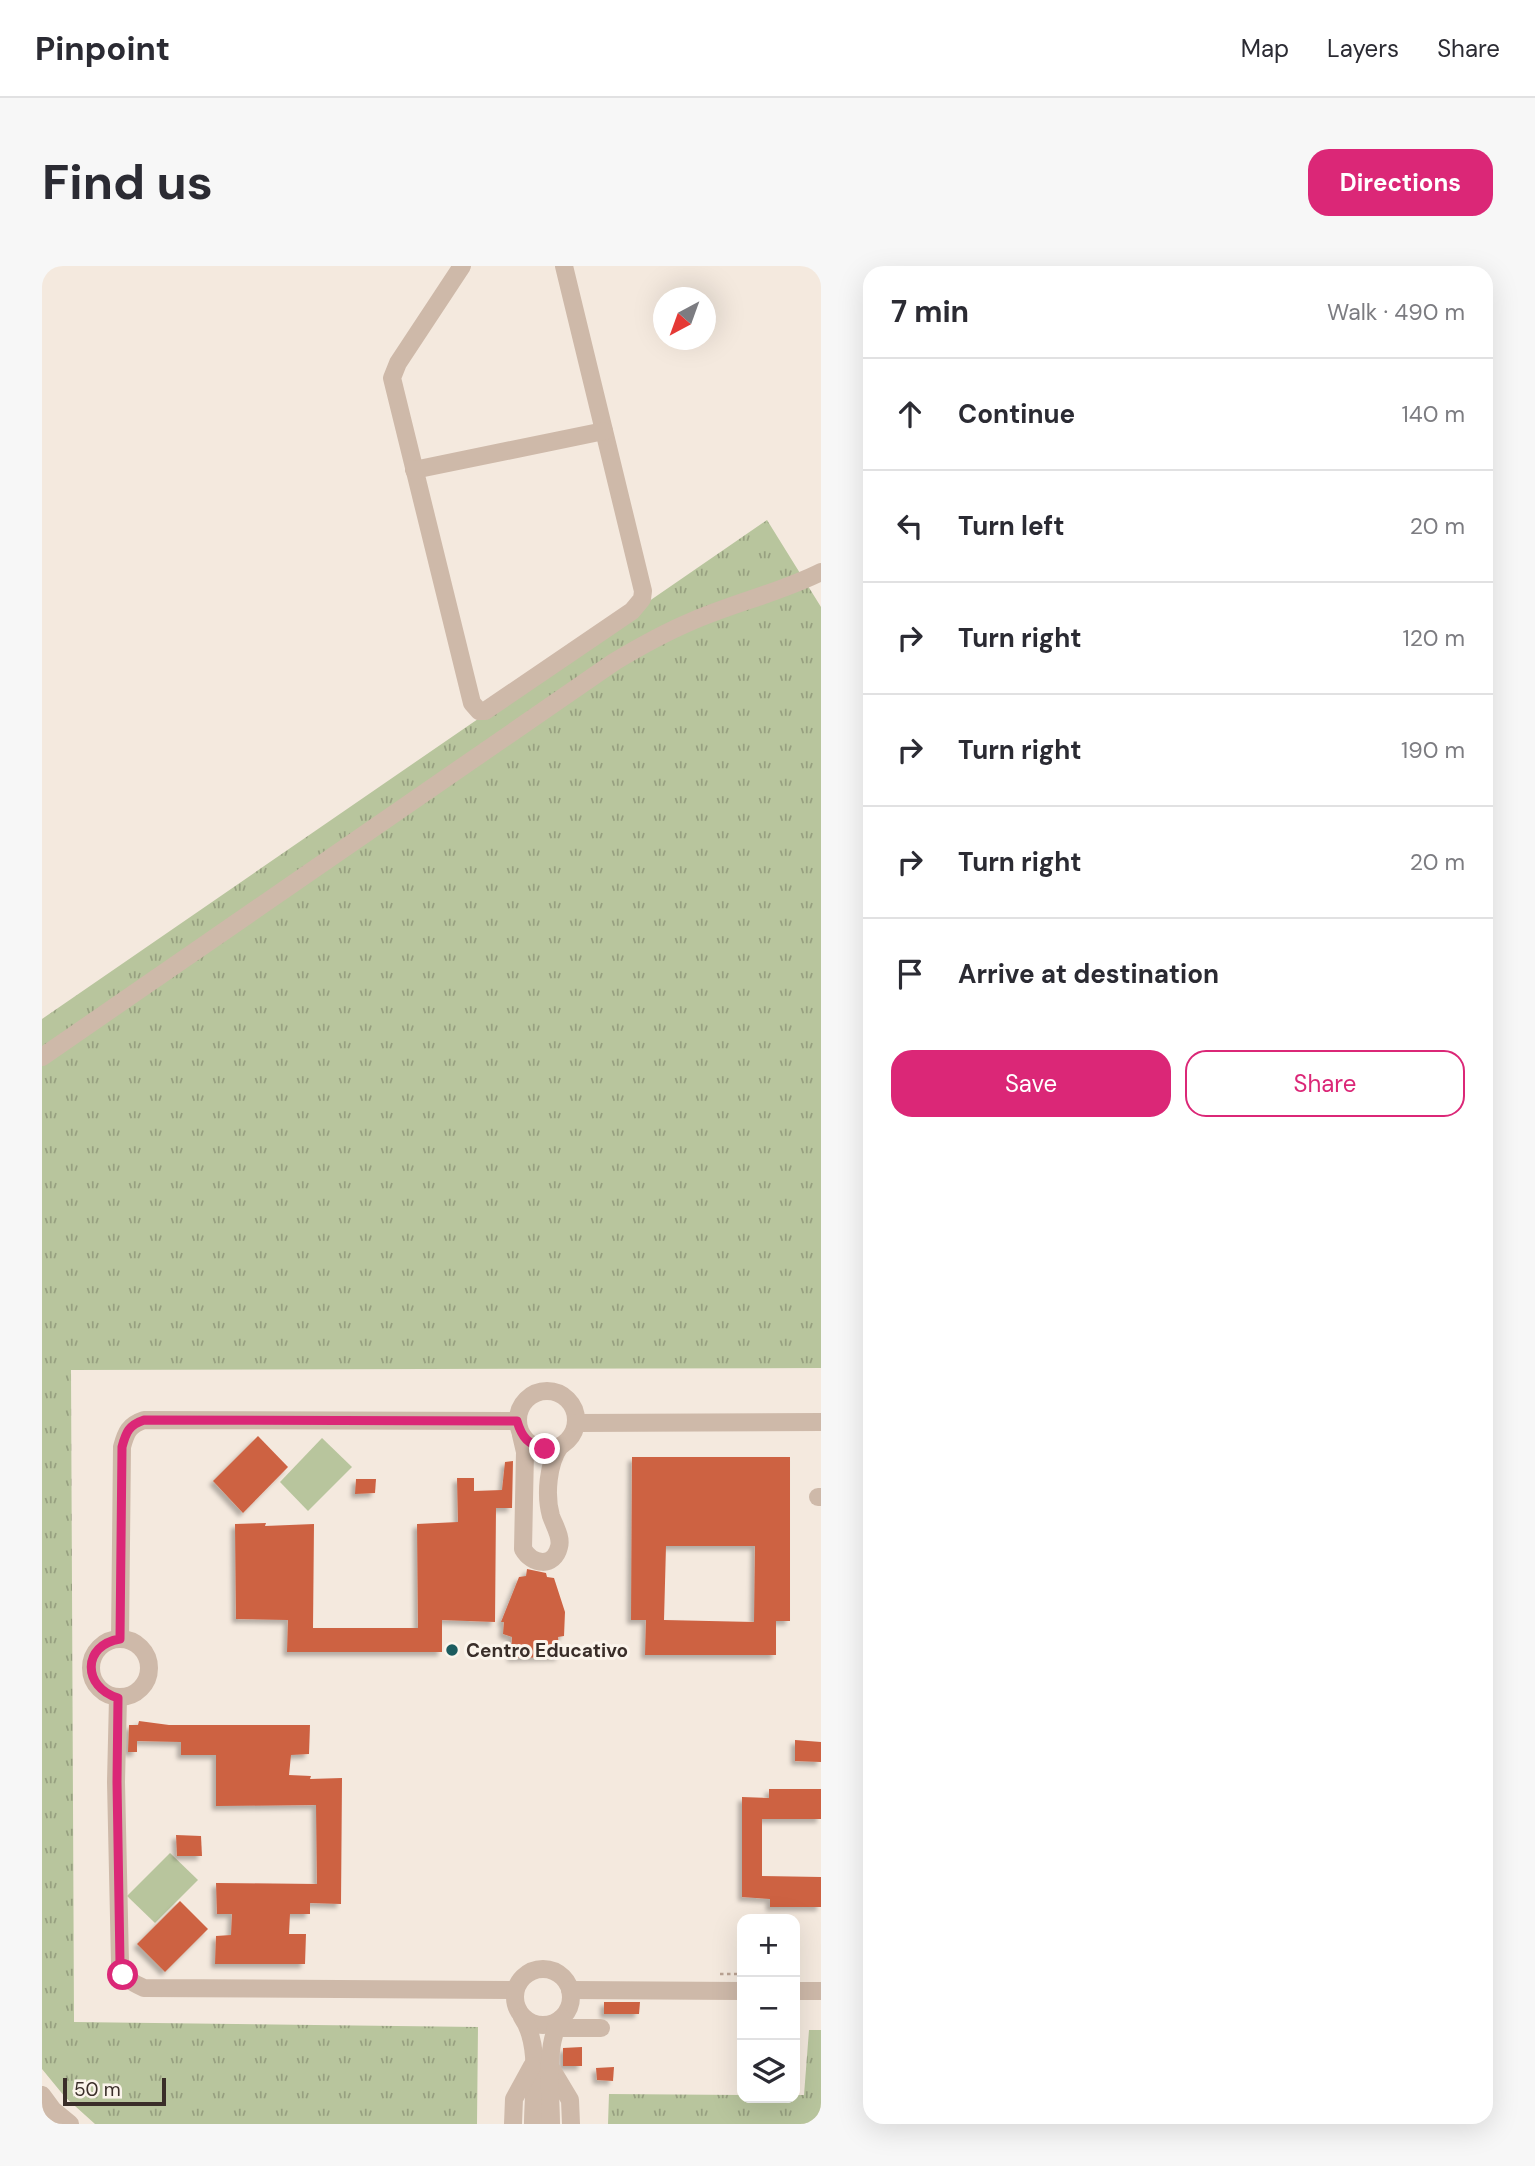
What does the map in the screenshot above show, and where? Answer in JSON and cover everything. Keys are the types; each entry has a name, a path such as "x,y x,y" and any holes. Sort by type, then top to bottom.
{"street":[{"path":"462,266 398,363 392,379 472,703 479,710 485,711 632,611 642,599 643,590 564,266"},
{"path":"414,470 604,431"},
{"path":"42,1057 623,657 691,621 798,584 821,572"},
{"path":"548,1390 563,1395 574,1407 576,1423 571,1437 551,1458 549,1506 560,1546 555,1556 546,1562 536,1562 528,1558 523,1549 525,1452 519,1428 521,1405 532,1394 548,1390"},
{"path":"120,1639 122,1447 126,1432 133,1424 144,1420 519,1428"},
{"path":"576,1423 821,1422"},
{"path":"519,1428 531,1445 545,1449 560,1446"},
{"path":"120,1639 138,1644 149,1660 150,1669 144,1687 136,1693 118,1698 100,1690 94,1682 91,1662 102,1645 120,1639"},
{"path":"118,1698 120,1963 123,1975 134,1984 144,1988 515,1990"},
{"path":"533,2124 542,2063 571,1999 570,1990 560,1975 544,1969 527,1974 515,1990 514,1999 542,2063 551,2124"},
{"path":"570,1990 737,1991"},
{"path":"800,1991 821,1991"},
{"path":"522,2017 540,2026 560,2022 601,2028"},
{"path":"513,2124 514,2099 530,2075 542,2063"},
{"path":"542,2063 554,2075 570,2100 571,2124"},
{"path":"42,2095 53,2110 70,2124"}],"path":[{"path":"720,1974 737,1974"}],"green space":[{"path":"767,520 821,607 821,1368 71,1370 74,2022 478,2027 477,2124 95,2124 65,2097 42,2069 42,1019"},
{"path":"322,1438 352,1467 308,1511 280,1482"},
{"path":"170,1853 198,1880 155,1923 127,1896"},
{"path":"809,2030 821,2030 821,2124 608,2124 609,2094 737,2095 737,2103 800,2103 800,2095 804,2095"}],"building":[{"path":"258,1436 288,1467 243,1513 213,1481"},
{"path":"632,1457 790,1457 790,1621 776,1621 776,1655 645,1655 646,1620 631,1620","holes":["666,1546 755,1546 754,1622 664,1620"]},
{"path":"513,1461 512,1508 496,1508 495,1622 442,1620 442,1652 287,1652 288,1620 236,1619 235,1524 314,1524 313,1628 418,1628 417,1524 458,1522 457,1478 474,1478 474,1491 502,1490 505,1462"},
{"path":"356,1479 376,1479 375,1493 355,1494"},
{"path":"527,1569 546,1573 547,1577 554,1578 565,1612 564,1636 558,1637 560,1657 511,1658 512,1637 503,1634 504,1622 501,1622 519,1577 526,1576"},
{"path":"139,1721 169,1725 310,1725 309,1754 291,1755 289,1775 311,1776 310,1779 342,1778 341,1904 310,1903 310,1914 290,1914 289,1934 306,1934 305,1964 215,1964 216,1936 231,1935 232,1914 217,1914 216,1883 317,1884 316,1805 216,1806 216,1755 181,1755 181,1742 137,1741 137,1752 128,1752 129,1725 138,1725"},
{"path":"795,1740 821,1742 821,1762 795,1761"},
{"path":"769,1789 821,1789 821,1819 762,1819 762,1876 821,1877 821,1907 770,1907 770,1899 742,1897 742,1797 769,1798"},
{"path":"176,1835 201,1836 202,1856 177,1856"},
{"path":"180,1901 208,1929 165,1972 137,1944"},
{"path":"604,2002 640,2002 639,2014 604,2014"},
{"path":"582,2047 582,2066 563,2066 563,2048"},
{"path":"614,2067 613,2081 597,2080 596,2068"}],"place":[{"name":"Centro Educativo","path":"452,1650"}],"route":[{"path":"123,1975 120,1963 118,1698 100,1690 94,1682 91,1662 102,1645 110,1640 120,1639 122,1447 126,1432 133,1424 144,1420 517,1421 521,1435 531,1445 545,1449"}]}
